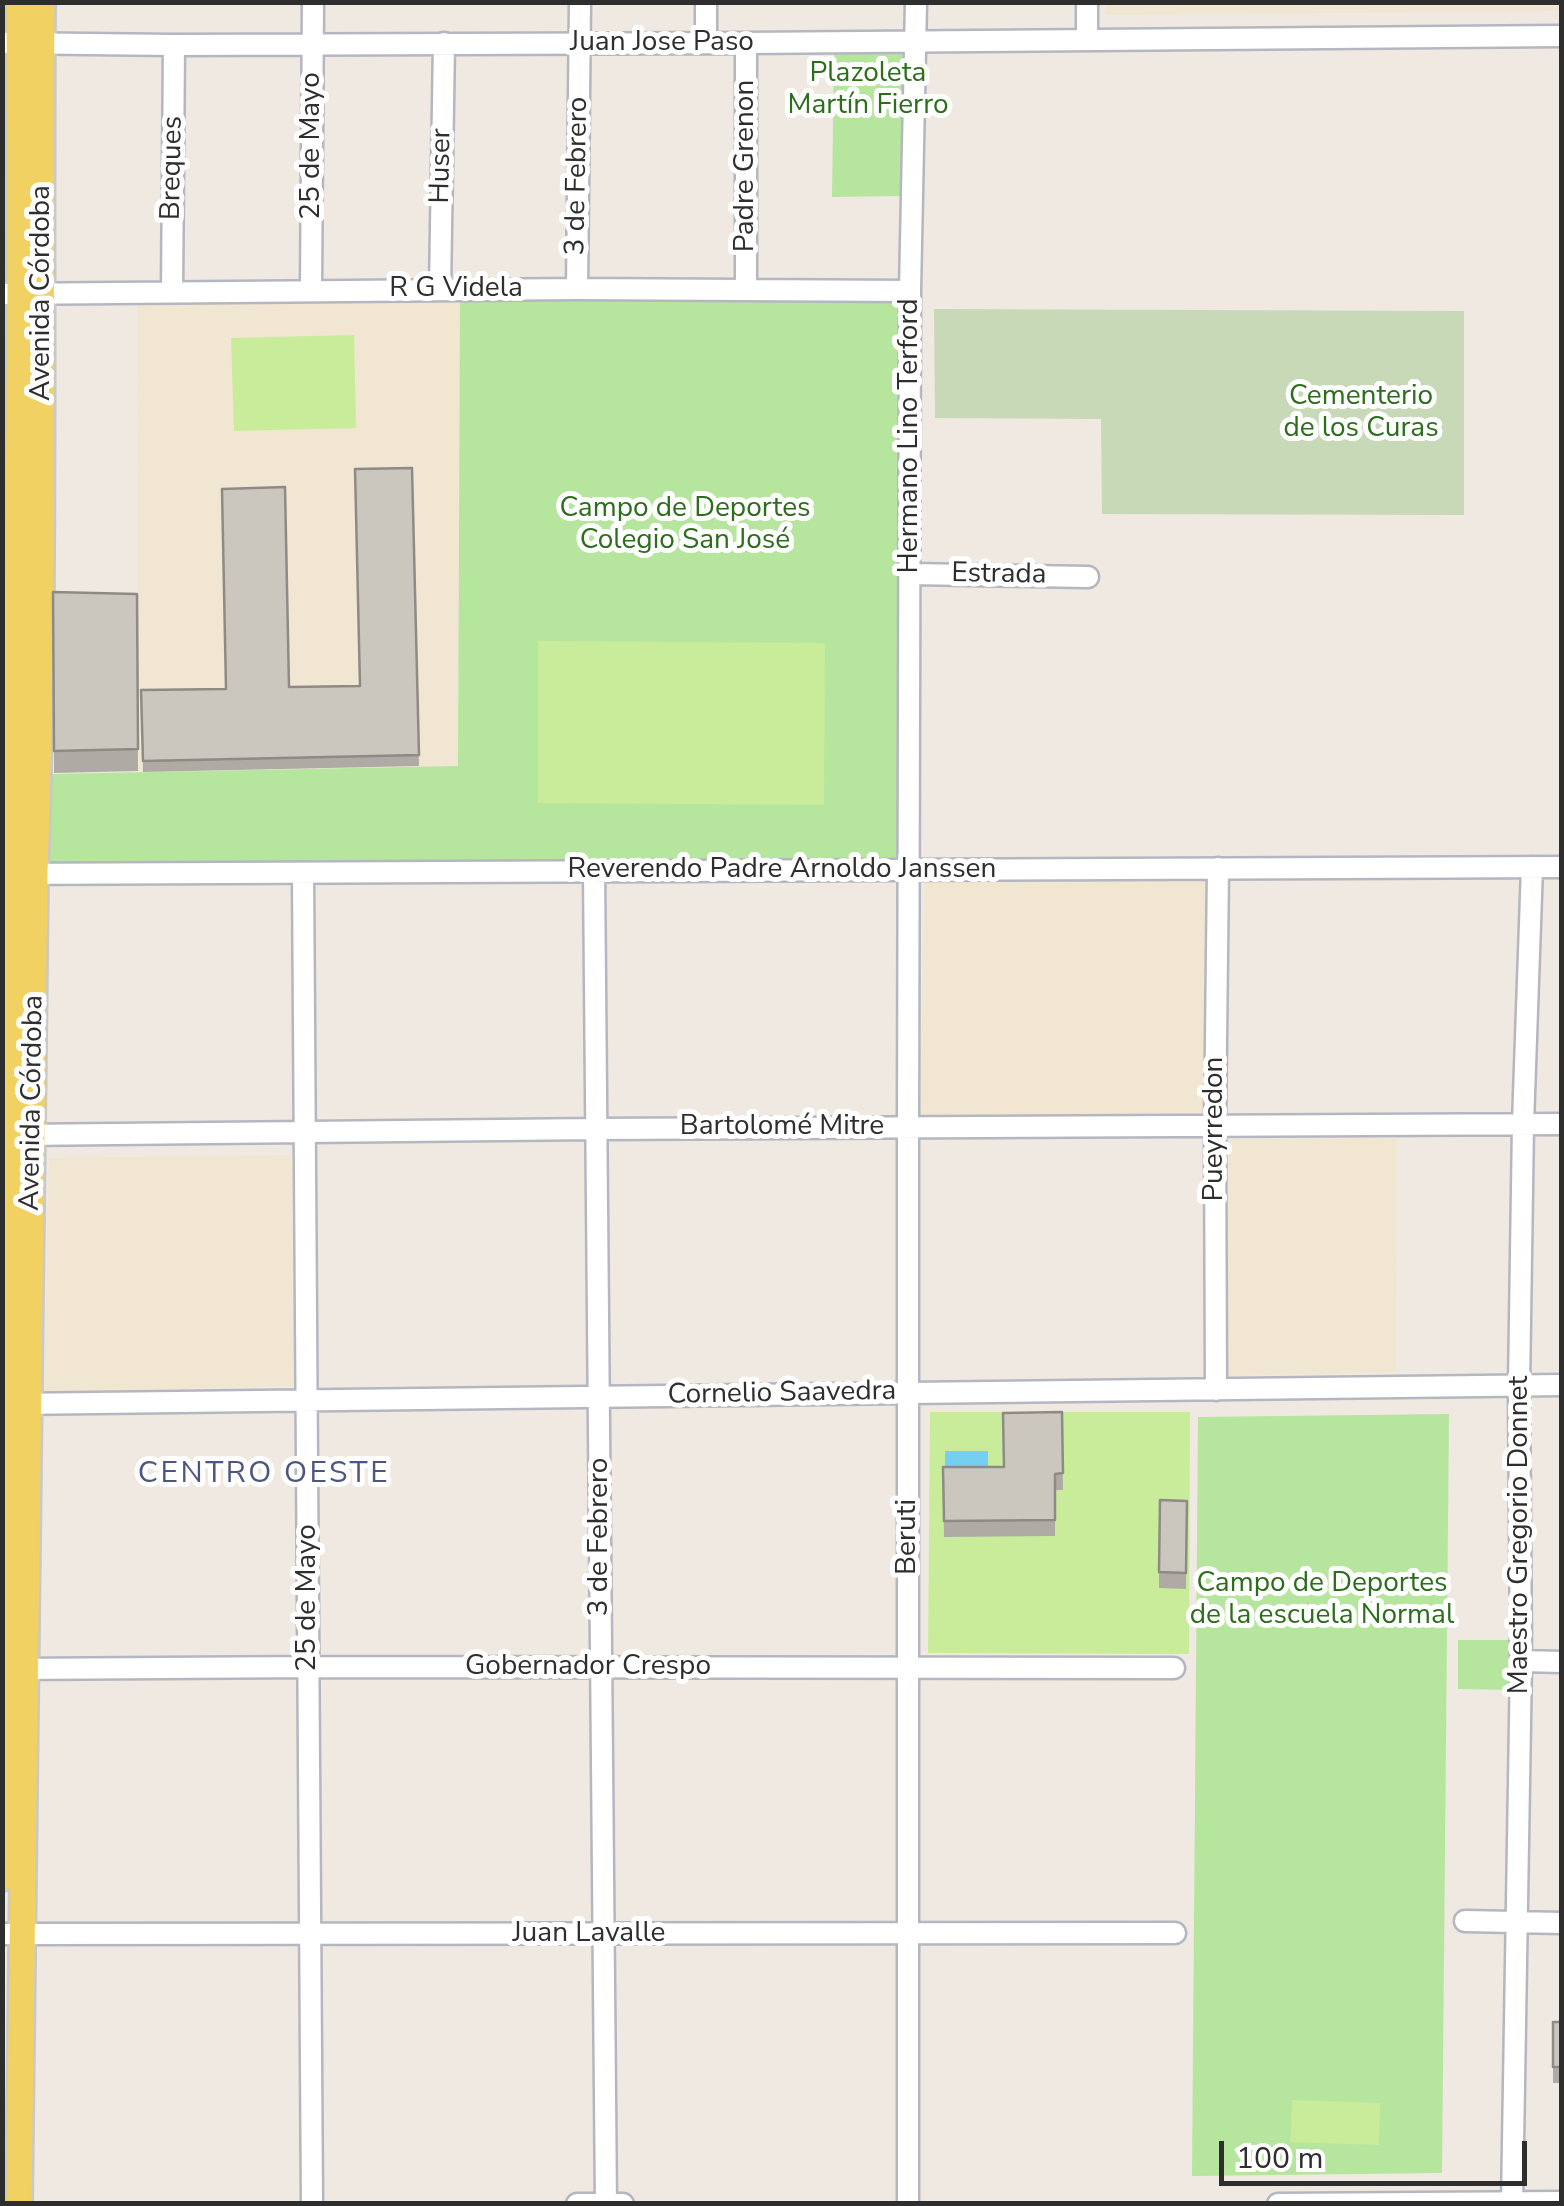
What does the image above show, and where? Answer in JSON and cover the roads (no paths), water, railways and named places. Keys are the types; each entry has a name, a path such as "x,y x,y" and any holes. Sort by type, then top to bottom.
{"main road":[{"name":"Avenida Córdoba","path":"17,874 38,772 22,293 19,2"},
{"name":"Avenida Córdoba","path":"21,42 42,2"},
{"name":"Avenida Córdoba","path":"20,2204 12,1934 17,874 10,577 22,293"},
{"name":"Avenida Córdoba","path":"2,1878 11,1669"}],"street":[{"name":"25 de Mayo","path":"311,290 313,2"},
{"name":"3 de Febrero","path":"577,288 580,2"},
{"path":"706,2 706,42"},
{"name":"Hermano Lino Terford","path":"910,870 910,291 916,2"},
{"path":"1086,39 1087,2"},
{"name":"Juan Jose Paso","path":"21,42 746,43 1562,36"},
{"name":"Huser","path":"440,289 444,43"},
{"name":"Padre Grenon","path":"746,43 746,288"},
{"name":"Breques","path":"172,292 174,45"},
{"name":"R G Videla","path":"22,293 577,288 910,291"},
{"name":"Estrada","path":"910,574 1088,577"},
{"name":"Reverendo Padre Arnoldo Janssen","path":"17,874 1562,866"},
{"name":"Maestro Gregorio Donnet","path":"1512,2202 1518,1923 1519,1384 1532,867"},
{"name":"Pueyrredon","path":"1216,1390 1218,868"},
{"name":"Beruti","path":"908,2204 910,870"},
{"name":"3 de Febrero","path":"594,872 606,2203"},
{"name":"25 de Mayo","path":"303,873 312,2204"},
{"name":"Bartolomé Mitre","path":"16,1135 1562,1124"},
{"name":"Cornelio Saavedra","path":"13,1404 1562,1385"},
{"path":"1520,1661 1562,1662"},
{"name":"Gobernador Crespo","path":"11,1669 1174,1668"},
{"path":"1465,1921 1562,1923"},
{"name":"Juan Lavalle","path":"12,1934 1175,1932"},
{"path":"1278,2204 1562,2202"},
{"path":"577,2204 622,2204"}],"water":[{"path":"945,1451 988,1451 988,1481 945,1480"}],"district":[{"name":"CENTRO OESTE","path":"264,1475"}],"park label":[{"name":"Plazoleta Martín Fierro","path":"868,90"},
{"name":"Cementerio de los Curas","path":"1361,413"},
{"name":"Campo de Deportes Colegio San José","path":"685,525"},
{"name":"Campo de Deportes de la escuela Normal","path":"1322,1600"}]}
